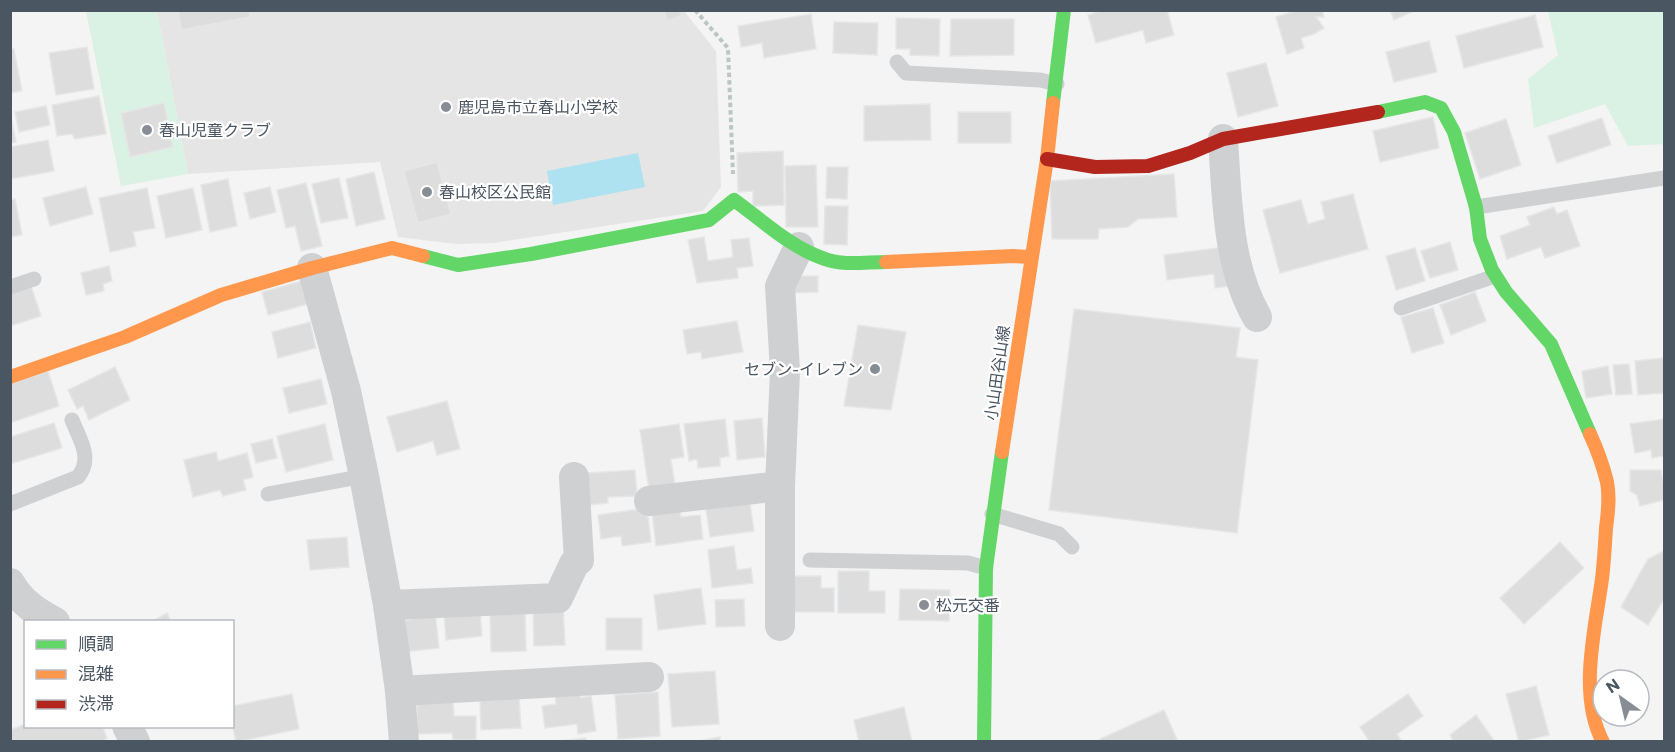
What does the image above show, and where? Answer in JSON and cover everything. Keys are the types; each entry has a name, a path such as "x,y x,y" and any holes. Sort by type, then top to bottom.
{"street":[{"name":"小山田谷山線","path":"984,741 986,568 1030,257 1047,159 1064,10"},
{"path":"1047,159 1095,167 1148,166 1190,153 1223,139 1344,120 1425,102 1441,108 1454,132 1476,207 1480,239 1495,276 1551,344 1596,448 1607,483 1607,519 1591,682 1593,715 1599,737 1603,741"},
{"path":"1223,139 1228,209 1238,269 1246,298 1257,317"},
{"path":"10,377 125,336 221,295 312,268 392,248 458,265 531,254 709,220 734,200 798,247 826,260 852,263 1030,257"},
{"path":"780,626 780,486 785,371 780,286 798,247"},
{"path":"312,268 346,391 364,476 388,605 400,691 404,741"},
{"path":"388,605 558,598 574,564 579,560 574,477"},
{"path":"649,501 780,486"},
{"path":"10,583 26,604 53,620"},
{"path":"400,691 648,677"}],"lane":[{"path":"897,62 906,73 1040,80 1057,84"},
{"path":"1476,207 1665,178"},
{"path":"1401,308 1495,276"},
{"path":"10,286 34,279"},
{"path":"10,504 78,477 84,469 85,454 72,420"},
{"path":"268,494 364,476"},
{"path":"992,514 1059,534 1072,547"},
{"path":"810,560 968,563 986,568"}],"path":[{"path":"695,10 729,48 734,200"}],"shaded area":[{"name":"鹿児島市立春山小学校","path":"157,11 684,11 716,51 721,187 703,211 493,243 456,244 398,237 380,162 188,174"}],"green space":[{"path":"86,11 157,11 188,174 121,186"},
{"path":"1548,11 1664,11 1664,144 1628,146 1605,104 1534,128 1528,79 1558,55"}],"water":[{"path":"638,153 645,187 553,205 547,171"}],"building":[{"path":"178,10 249,10 250,17 181,30"},
{"path":"664,10 679,10 681,16 667,21"},
{"path":"1103,10 1167,10 1174,35 1146,43 1143,30 1096,43 1088,15"},
{"path":"1299,10 1322,10 1324,17 1316,17 1324,28 1301,38 1304,48 1287,54 1276,17"},
{"path":"1390,10 1416,10 1394,20"},
{"path":"811,14 816,49 764,58 762,43 741,47 738,26"},
{"path":"1535,15 1543,47 1464,68 1456,36"},
{"path":"896,18 940,19 939,56 910,55 910,49 896,49"},
{"path":"951,19 1014,19 1014,55 950,56"},
{"path":"834,22 878,23 877,55 833,53"},
{"path":"1429,41 1437,72 1394,82 1386,52"},
{"path":"87,47 94,89 56,95 49,53"},
{"path":"10,49 14,49 22,91 10,93"},
{"path":"1266,63 1278,106 1238,117 1227,73"},
{"path":"99,96 106,134 75,139 72,134 57,136 52,105"},
{"name":"春山児童クラブ","path":"164,103 173,147 130,157 121,113"},
{"path":"930,104 931,140 864,141 864,106"},
{"path":"46,106 50,125 19,132 15,112"},
{"path":"958,112 1011,112 1011,143 958,143"},
{"path":"10,113 16,142 10,143"},
{"path":"1433,117 1439,148 1380,162 1373,131"},
{"path":"1602,118 1611,145 1557,163 1548,136"},
{"path":"1506,119 1521,165 1480,179 1465,133"},
{"path":"48,140 54,171 10,179 10,147"},
{"path":"783,151 784,205 753,206 753,191 738,192 737,153"},
{"name":"春山校区公民館","path":"437,162 451,214 418,223 404,171"},
{"path":"816,165 818,227 786,227 785,166"},
{"path":"827,167 848,167 847,199 826,198"},
{"path":"374,172 385,219 356,226 346,179"},
{"path":"1174,174 1177,217 1138,219 1128,227 1099,229 1098,239 1052,239 1050,181"},
{"path":"339,178 348,218 321,223 312,184"},
{"path":"228,179 237,226 210,232 201,185"},
{"path":"306,183 322,246 301,251 295,226 286,228 277,190"},
{"path":"86,187 93,214 50,226 43,198"},
{"path":"270,187 276,212 250,219 244,193"},
{"path":"147,188 155,228 133,232 136,246 110,252 99,198"},
{"path":"193,188 202,230 166,238 157,196"},
{"path":"1353,194 1368,249 1280,273 1263,210 1301,200 1308,224 1325,219 1321,202"},
{"path":"15,199 22,235 10,237 10,200"},
{"path":"825,206 848,206 847,245 824,244"},
{"path":"1554,207 1557,214 1567,210 1580,246 1545,258 1541,247 1507,259 1500,236 1530,225 1527,217"},
{"path":"704,237 708,261 733,257 731,240 749,238 753,266 737,268 738,278 697,283 688,240"},
{"path":"1450,242 1458,270 1430,278 1421,251"},
{"path":"1225,247 1229,286 1215,288 1214,274 1167,280 1164,255"},
{"path":"1415,248 1425,281 1396,290 1386,256"},
{"path":"109,266 112,281 103,284 104,291 86,295 81,273"},
{"path":"789,276 818,276 818,292 789,293"},
{"path":"302,281 308,304 268,315 262,292"},
{"path":"30,283 41,316 10,326 10,289"},
{"path":"1475,292 1486,321 1451,335 1440,305"},
{"path":"1433,308 1444,343 1412,353 1401,317"},
{"path":"1074,309 1240,328 1236,357 1258,360 1237,533 1049,510"},
{"path":"737,321 743,352 702,359 701,352 687,354 683,330"},
{"path":"310,322 316,348 278,358 272,332"},
{"name":"セブン-イレブン","path":"858,325 906,332 891,410 844,406"},
{"path":"1664,358 1664,393 1638,395 1635,361"},
{"path":"1629,364 1632,394 1616,395 1613,365"},
{"path":"1608,366 1612,394 1586,398 1582,371"},
{"path":"115,367 130,400 89,420 83,406 77,409 68,390"},
{"path":"48,371 59,406 10,423 10,384"},
{"path":"321,379 327,404 289,413 283,388"},
{"path":"447,401 460,449 437,455 433,441 397,452 387,417"},
{"path":"762,418 765,457 737,460 734,421"},
{"path":"725,419 729,456 720,458 720,466 698,468 697,459 689,461 684,424"},
{"path":"1664,419 1664,456 1652,458 1651,450 1635,453 1630,424"},
{"path":"54,423 62,448 10,464 10,437"},
{"path":"325,424 333,460 286,472 277,436"},
{"path":"679,424 684,457 671,459 675,486 649,490 640,430"},
{"path":"272,439 277,458 256,463 251,444"},
{"path":"216,452 218,461 247,453 253,477 243,480 246,490 223,496 220,490 193,497 184,460"},
{"path":"635,470 637,496 608,497 608,503 589,505 587,473"},
{"path":"1630,470 1661,470 1664,500 1640,506 1637,495 1630,491"},
{"path":"749,497 754,531 710,537 706,509"},
{"path":"679,507 681,517 700,515 703,539 656,546 652,511"},
{"path":"647,508 651,542 622,546 621,536 601,539 598,515"},
{"path":"347,537 349,567 310,570 307,540"},
{"path":"1560,542 1584,568 1524,624 1500,598"},
{"path":"734,546 737,570 751,568 753,583 712,588 708,550"},
{"path":"1664,551 1664,599 1648,625 1621,607 1648,559"},
{"path":"838,571 869,571 869,591 885,591 885,613 838,613"},
{"path":"791,576 821,576 821,588 834,588 834,612 791,612"},
{"path":"701,588 706,624 658,630 654,595"},
{"name":"松元交番","path":"900,589 950,590 949,621 899,620"},
{"path":"744,599 745,626 716,627 715,600"},
{"path":"563,606 565,645 534,646 533,607"},
{"path":"480,609 482,636 446,640 444,613"},
{"path":"435,610 439,648 403,652 405,620 412,619 411,612"},
{"path":"525,612 526,651 491,652 490,613"},
{"path":"167,613 170,620 155,620"},
{"path":"606,618 642,618 642,650 606,650"},
{"path":"715,671 719,724 672,727 668,674"},
{"path":"1536,686 1549,735 1519,742 1506,694"},
{"path":"580,689 581,698 591,696 596,731 578,734 577,724 545,728 542,706 556,704 555,693"},
{"path":"658,692 660,736 618,739 615,695"},
{"path":"292,694 299,729 236,742 233,728 234,706"},
{"path":"1408,694 1423,716 1397,734 1402,742 1370,742 1360,727"},
{"path":"519,698 521,728 481,730 480,701"},
{"path":"417,702 453,702 454,716 476,716 476,740 453,740 452,733 417,734"},
{"path":"904,707 912,742 859,742 854,720"},
{"path":"1164,710 1178,742 1101,742 1100,739"},
{"path":"1476,715 1495,742 1454,742 1450,735"},
{"path":"24,725 24,728 103,728 107,738 100,742 10,742 10,730"},
{"path":"720,737 720,742 694,742"},
{"path":"586,738 587,742 558,742 558,741"}],"traffic: fast":[{"path":"1053,103 1064,10"},
{"path":"1378,112 1425,102 1441,108 1454,132 1476,207 1480,239 1492,270 1506,292 1551,344 1590,434"},
{"path":"423,256 458,265 531,254 709,220 734,200 777,233 812,254 839,262 886,262"},
{"path":"984,742 986,568 1002,452"}],"traffic: slow":[{"path":"1002,452 1047,159 1053,103"},
{"path":"10,377 125,337 221,295 312,268 392,248 423,256"},
{"path":"886,262 1031,257"},
{"path":"1590,434 1604,470 1608,493 1602,579 1590,662 1591,704 1595,724 1603,742"}],"traffic: jam":[{"path":"1047,159 1095,167 1148,166 1190,153 1223,139 1378,112"}],"place":[{"name":"鹿児島市立春山小学校","path":"446,107"},
{"name":"春山児童クラブ","path":"147,130"},
{"name":"春山校区公民館","path":"427,192"},
{"name":"セブン-イレブン","path":"875,369"},
{"name":"松元交番","path":"924,605"}]}
